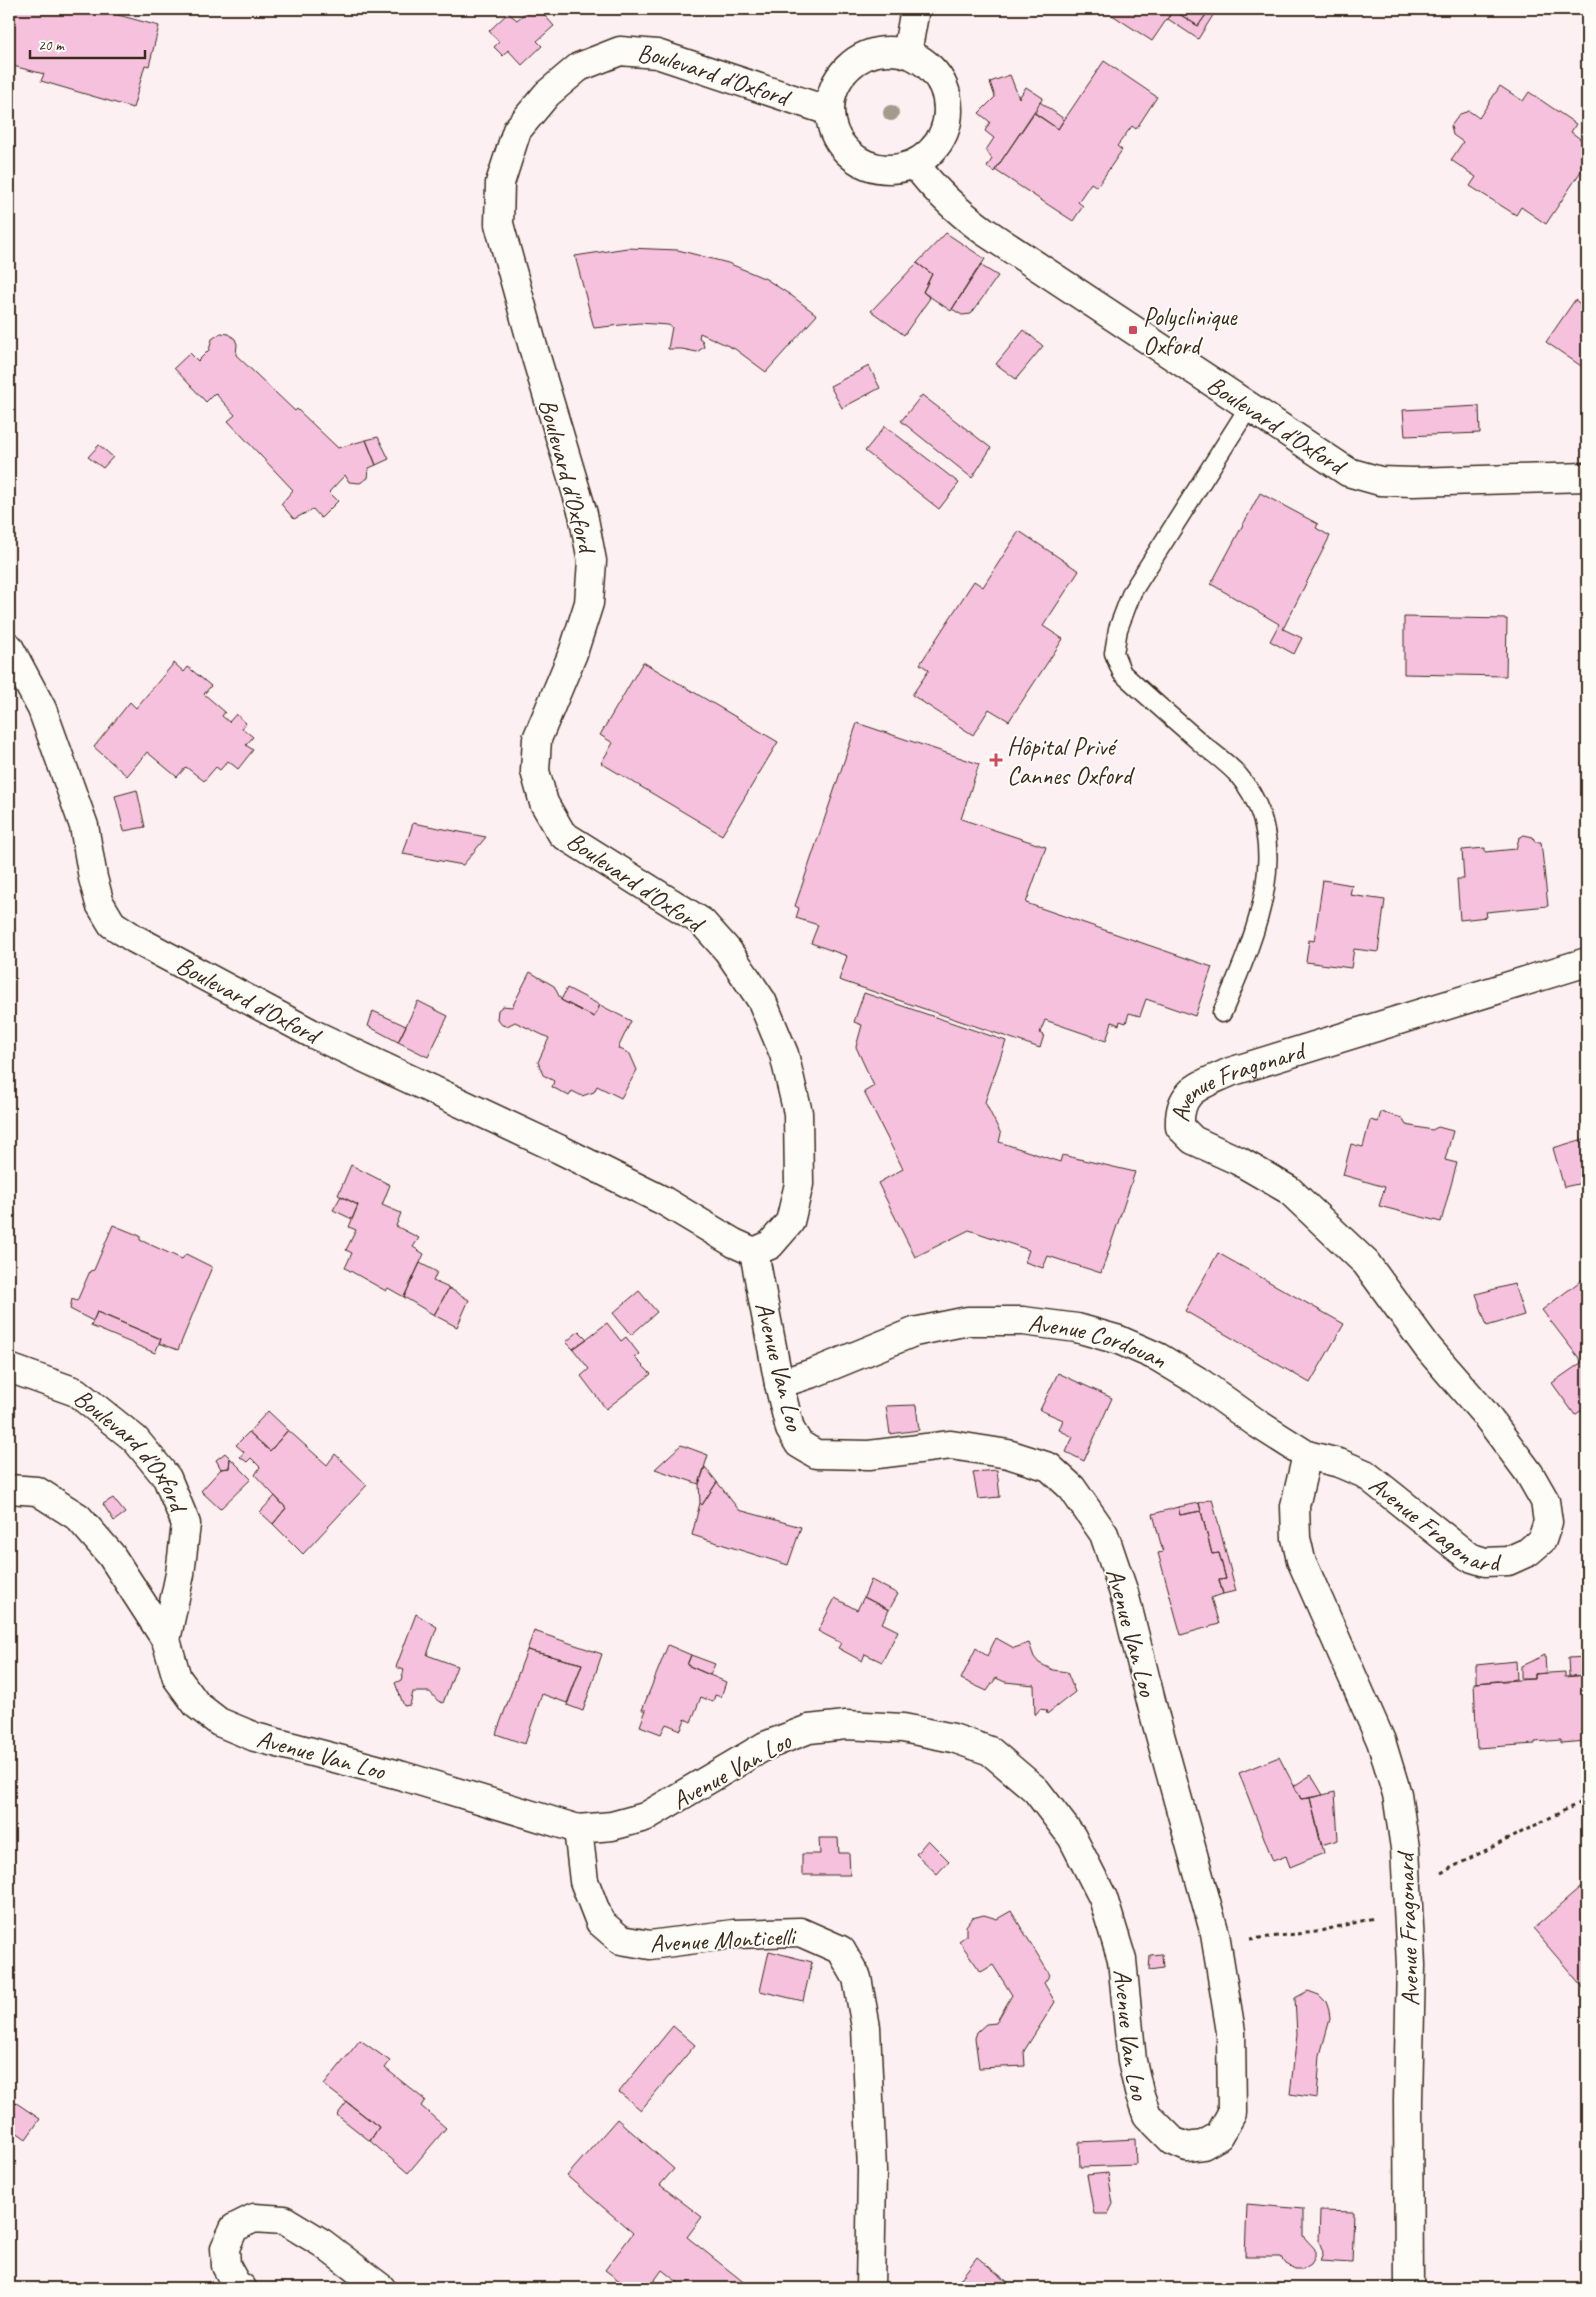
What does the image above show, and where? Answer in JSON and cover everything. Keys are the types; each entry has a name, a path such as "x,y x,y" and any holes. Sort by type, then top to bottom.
{"street":[{"path":"907,52 915,9"},
{"path":"888,50 907,52 925,62 940,77 948,96 949,116 943,136 931,153 915,164 896,169 876,168 858,161 843,148 838,140 833,131 829,112 831,93 840,76 853,62 869,53 888,50"},
{"name":"Boulevard d'Oxford","path":"9,647 42,709 84,826 93,878 100,904 112,924 135,939 311,1033 594,1166 664,1201 734,1243 754,1252 770,1245 790,1222 799,1184 798,1113 784,1054 762,1001 728,951 702,922 562,834 544,803 535,771 537,739 572,653 589,603 592,561 582,514 532,347 500,224 500,183 517,130 547,94 580,67 620,51 657,54 829,112"},
{"name":"Boulevard d'Oxford","path":"915,164 933,188 954,209 984,231 1348,472 1380,481 1413,482 1587,477"},
{"name":"Avenue Fragonard","path":"1409,2288 1408,2101 1411,1965 1405,1848 1397,1794 1381,1741 1301,1560 1296,1538 1295,1506 1307,1455 1339,1463 1365,1474 1469,1557 1485,1562 1508,1561 1528,1552 1542,1540 1548,1522 1545,1501 1529,1473 1485,1414 1428,1348 1366,1264 1289,1190 1239,1161 1193,1140 1180,1127 1179,1112 1184,1098 1196,1088 1230,1072 1587,962"},
{"name":"Avenue Van Loo","path":"166,1640 177,1678 197,1705 219,1722 255,1737 403,1776 578,1829 612,1826 645,1817 766,1746 808,1729 846,1725 903,1728 953,1738 990,1751 1036,1790 1072,1837 1103,1898 1122,1960 1132,2061 1138,2092 1147,2115 1173,2141 1187,2147 1203,2145 1219,2136 1232,2113 1231,2032 1216,1942 1155,1718 1124,1593 1104,1534 1072,1488 1049,1468 1008,1454 950,1445 869,1455 816,1454 800,1444 790,1429 779,1384 754,1252"},
{"name":"Avenue Cordouan","path":"779,1384 816,1372 914,1332 968,1321 1023,1321 1077,1328 1119,1340 1158,1357 1198,1380 1258,1424 1307,1455"},
{"name":"Boulevard d'Oxford","path":"9,1368 76,1392 135,1439 167,1478 186,1524 180,1574 166,1640"},
{"path":"9,1488 37,1491 78,1517 110,1555 166,1640"},
{"name":"Avenue Monticelli","path":"578,1829 584,1880 587,1889 600,1922 621,1940 650,1945 734,1934 800,1932 841,1950 857,1978 866,2027 872,2172 870,2288"},
{"path":"242,2288 236,2284 226,2266 225,2248 234,2228 254,2218 284,2220 322,2243 381,2288"}],"lane":[{"path":"1222,1014 1261,916 1266,885 1267,856 1264,829 1256,802 1239,776 1122,673 1114,653 1118,629 1132,592 1249,407"}],"path":[{"path":"1216,1942 1316,1932 1407,1900 1587,1798"}],"building":[{"path":"9,9 96,9 159,26 149,66 145,65 133,108 41,81 44,74 9,65"},
{"path":"530,9 539,9 554,26 537,41 542,46 522,65 508,50 503,56 494,47 499,42 489,31 508,13 517,20"},
{"path":"1103,9 1210,9 1198,26 1173,10 1152,41"},
{"path":"1210,9 1217,9 1198,39 1168,19 1173,10 1198,26"},
{"path":"1104,61 1157,97 1136,129 1132,126 1117,146 1122,150 1097,187 1091,183 1078,202 1083,206 1073,221 995,170 1034,113 1058,129"},
{"path":"1010,75 1019,98 1026,87 1043,98 994,172 987,167 992,159 986,150 994,138 985,131 990,122 979,113 995,97 990,82"},
{"path":"1500,86 1523,101 1529,92 1576,124 1571,132 1587,144 1587,162 1546,224 1521,207 1516,215 1470,186 1476,177 1451,160 1463,142 1453,135 1451,126 1460,114 1469,111 1479,118"},
{"path":"1040,102 1064,119 1058,129 1035,113"},
{"path":"946,233 985,259 951,311 923,292 932,274 917,263"},
{"path":"627,248 678,250 728,263 766,279 817,315 766,372 735,349 700,333 699,338 702,340 704,347 697,352 668,349 672,327 668,325 639,323 594,328 575,256"},
{"path":"917,263 932,274 923,292 930,298 904,335 871,311"},
{"path":"980,265 998,276 971,314 962,315 952,309"},
{"path":"1575,300 1587,309 1587,370 1546,342"},
{"path":"1024,330 1043,346 1016,379 996,364"},
{"path":"221,333 229,334 235,339 237,344 236,355 295,411 297,409 338,448 366,440 376,465 369,468 368,478 360,483 349,482 345,475 329,492 338,501 321,518 313,509 294,519 281,504 293,490 228,421 235,415 215,393 206,402 174,368 190,353 198,361 209,350 212,339"},
{"path":"869,366 880,388 842,408 830,386"},
{"path":"922,395 991,448 972,478 901,421"},
{"path":"1479,406 1480,433 1405,436 1403,410"},
{"path":"885,426 959,483 939,509 865,451"},
{"path":"378,437 389,459 376,465 366,440"},
{"path":"99,445 113,457 103,468 88,457"},
{"path":"1260,493 1318,524 1316,528 1330,536 1283,629 1302,638 1294,654 1270,641 1279,624 1211,584"},
{"path":"1019,531 1079,571 1043,626 1063,639 1009,721 989,709 973,735 912,695 929,670 920,664 974,581 983,587"},
{"path":"1404,617 1507,619 1506,676 1404,674"},
{"path":"643,662 778,742 722,835 601,763 613,743 600,735"},
{"path":"174,663 184,672 188,667 211,686 204,694 225,712 222,716 229,722 236,714 246,723 242,728 253,737 246,745 253,750 238,769 228,761 220,770 216,767 204,781 186,767 177,777 147,752 127,776 94,747 130,702 136,708"},
{"path":"857,723 979,764 961,819 1046,847 1026,903 1212,967 1195,1016 1146,999 1140,1016 1129,1013 1126,1023 1120,1021 1119,1025 1112,1022 1106,1041 1045,1020 1040,1033 1044,1035 1040,1048 839,980 847,956 811,943 818,925 796,918 799,908 795,906"},
{"path":"137,790 145,827 124,831 115,796"},
{"path":"413,823 486,837 463,865 403,854"},
{"path":"1524,835 1533,837 1535,842 1541,842 1548,906 1486,912 1487,917 1460,920 1457,879 1464,879 1462,850 1485,848 1485,852 1516,849 1519,838"},
{"path":"1323,880 1352,885 1350,895 1385,900 1378,952 1354,949 1351,968 1306,962 1309,940 1314,941"},
{"path":"530,972 554,986 561,1000 594,1017 600,1005 631,1021 618,1048 630,1054 637,1070 621,1098 597,1086 594,1092 582,1096 572,1091 569,1096 552,1087 554,1081 543,1075 538,1062 549,1038 515,1022 507,1026 502,1025 497,1019 498,1010 503,1006 512,1007"},
{"path":"567,988 600,1005 594,1017 561,1000"},
{"path":"864,993 1006,1041 985,1102 1001,1134 999,1142 1060,1162 1062,1155 1135,1172 1101,1273 1048,1256 1043,1268 1025,1262 1029,1250 969,1230 915,1257 878,1183 903,1169 864,1092 874,1086 856,1047 862,1025 854,1022"},
{"path":"418,1001 448,1016 428,1057 398,1042"},
{"path":"373,1011 406,1026 398,1042 368,1026"},
{"path":"1381,1112 1402,1118 1406,1125 1432,1130 1438,1127 1453,1131 1445,1160 1457,1163 1441,1222 1379,1206 1385,1187 1343,1175 1351,1144 1363,1147 1370,1120 1378,1122"},
{"path":"1587,1122 1587,1138 1583,1124"},
{"path":"1587,1138 1587,1182 1564,1187 1553,1148"},
{"path":"351,1165 390,1185 382,1205 401,1213 396,1226 419,1238 413,1247 424,1254 404,1297 388,1288 386,1291 345,1268 352,1253 346,1250 356,1230 349,1227 358,1205 338,1195"},
{"path":"341,1196 358,1205 352,1219 333,1210"},
{"path":"113,1225 140,1236 140,1240 182,1259 186,1254 212,1267 178,1350 159,1343 161,1339 97,1312 93,1321 70,1309 72,1299 77,1301 90,1271 94,1270"},
{"path":"1218,1253 1344,1324 1310,1383 1185,1311"},
{"path":"420,1263 437,1272 433,1281 449,1288 434,1315 404,1297"},
{"path":"1587,1276 1587,1406 1575,1415 1552,1383 1582,1362 1542,1310"},
{"path":"1514,1284 1524,1315 1487,1326 1476,1294"},
{"path":"449,1288 469,1300 457,1327 434,1315"},
{"path":"639,1291 657,1312 631,1335 613,1313"},
{"path":"97,1312 161,1339 155,1353 91,1326"},
{"path":"607,1323 621,1341 626,1337 639,1354 634,1357 651,1374 606,1409 581,1376 589,1369 573,1349"},
{"path":"579,1331 587,1339 573,1349 566,1342"},
{"path":"1058,1373 1112,1398 1084,1461 1066,1452 1073,1437 1059,1430 1063,1420 1040,1410"},
{"path":"916,1405 919,1430 890,1434 886,1406"},
{"path":"268,1411 288,1430 270,1451 249,1432"},
{"path":"288,1430 327,1465 335,1454 367,1485 303,1554 273,1524 286,1508 255,1475 260,1467 251,1458 247,1462 240,1457 244,1452 236,1445 249,1432 270,1451"},
{"path":"681,1445 708,1455 699,1484 655,1469"},
{"path":"225,1453 230,1458 229,1468 221,1469 216,1460"},
{"path":"230,1458 251,1479 220,1509 201,1491 221,1469 229,1468"},
{"path":"705,1467 717,1482 702,1505 700,1503 699,1484"},
{"path":"997,1470 1000,1497 978,1499 973,1472"},
{"path":"717,1482 739,1510 801,1527 788,1565 692,1535 700,1503 702,1505"},
{"path":"275,1496 286,1508 273,1524 260,1512"},
{"path":"113,1498 125,1513 114,1521 103,1504"},
{"path":"1212,1499 1236,1591 1223,1594 1219,1580 1226,1579 1219,1553 1212,1554 1199,1503"},
{"path":"1199,1503 1201,1511 1180,1515 1178,1507"},
{"path":"1178,1507 1180,1515 1201,1511 1212,1554 1219,1553 1226,1579 1219,1580 1223,1594 1211,1598 1219,1624 1181,1635 1158,1553 1163,1552 1153,1514"},
{"path":"871,1580 898,1594 889,1610 864,1597"},
{"path":"864,1597 889,1610 882,1623 898,1631 882,1662 865,1654 862,1661 838,1648 841,1643 818,1631 835,1598 857,1610"},
{"path":"416,1614 437,1627 427,1655 457,1666 443,1703 438,1701 430,1692 413,1692 410,1705 404,1706 395,1683 401,1680 404,1670 396,1667"},
{"path":"534,1631 602,1654 583,1711 567,1705 582,1664 527,1650"},
{"path":"996,1638 1014,1648 1029,1643 1034,1657 1039,1663 1053,1670 1067,1672 1075,1692 1047,1714 1046,1710 1040,1709 1035,1715 1034,1685 1005,1682 996,1678 987,1691 961,1679 976,1648 987,1656"},
{"path":"668,1645 691,1655 687,1665 726,1682 721,1697 715,1695 713,1702 701,1697 691,1722 685,1719 681,1730 666,1724 661,1734 640,1726 646,1710 642,1710"},
{"path":"527,1650 582,1664 567,1703 542,1694 525,1744 496,1734"},
{"path":"691,1655 715,1664 710,1675 687,1665"},
{"path":"1545,1655 1546,1673 1534,1674 1534,1679 1521,1679 1521,1666"},
{"path":"1587,1657 1587,1675 1569,1676 1568,1658"},
{"path":"1516,1661 1517,1679 1476,1683 1476,1665"},
{"path":"1565,1672 1565,1677 1587,1675 1587,1741 1561,1743 1561,1740 1535,1742 1535,1744 1477,1748 1474,1683 1534,1679 1534,1674"},
{"path":"1279,1757 1301,1799 1310,1798 1324,1853 1290,1867 1286,1856 1273,1861 1239,1773"},
{"path":"1311,1775 1323,1795 1301,1799 1294,1786"},
{"path":"1335,1792 1338,1840 1321,1845 1310,1798"},
{"path":"819,1838 838,1838 839,1853 849,1853 850,1875 802,1875 802,1854 820,1854"},
{"path":"928,1840 949,1861 937,1874 916,1854"},
{"path":"1587,1882 1587,1992 1533,1929"},
{"path":"1011,1911 1050,1975 1044,1983 1055,2002 1024,2051 1025,2066 979,2068 975,2038 977,2032 986,2024 996,2023 1012,1995 993,1965 981,1972 959,1941 966,1936 966,1926 972,1918 984,1915 997,1919"},
{"path":"769,1951 812,1962 803,2001 760,1991"},
{"path":"1162,1954 1163,1968 1149,1970 1150,1955"},
{"path":"1308,1991 1319,1995 1327,2003 1330,2019 1320,2055 1317,2098 1290,2094 1297,2035 1295,1998"},
{"path":"673,2026 695,2045 641,2110 619,2092"},
{"path":"360,2040 390,2061 385,2068 425,2100 421,2106 446,2128 408,2173 370,2141 379,2127 324,2085"},
{"path":"9,2098 40,2119 26,2139 9,2127"},
{"path":"347,2102 379,2127 370,2141 337,2115"},
{"path":"617,2119 674,2169 660,2185 702,2217 687,2237 751,2288 685,2288 662,2270 649,2288 629,2288 605,2270 633,2233 567,2176"},
{"path":"1135,2139 1136,2165 1080,2167 1079,2142"},
{"path":"1108,2173 1113,2204 1108,2214 1094,2214 1087,2175"},
{"path":"1247,2204 1303,2209 1303,2236 1315,2249 1315,2257 1311,2264 1303,2269 1295,2269 1286,2264 1281,2257 1245,2257"},
{"path":"1320,2211 1354,2212 1352,2263 1320,2261 1323,2252 1319,2241"},
{"path":"977,2257 1015,2288 965,2288 966,2286 959,2281"}],"place":[{"name":"Polyclinique Oxford","path":"1133,330"},
{"name":"Hôpital Privé Cannes Oxford","path":"996,760"}]}
